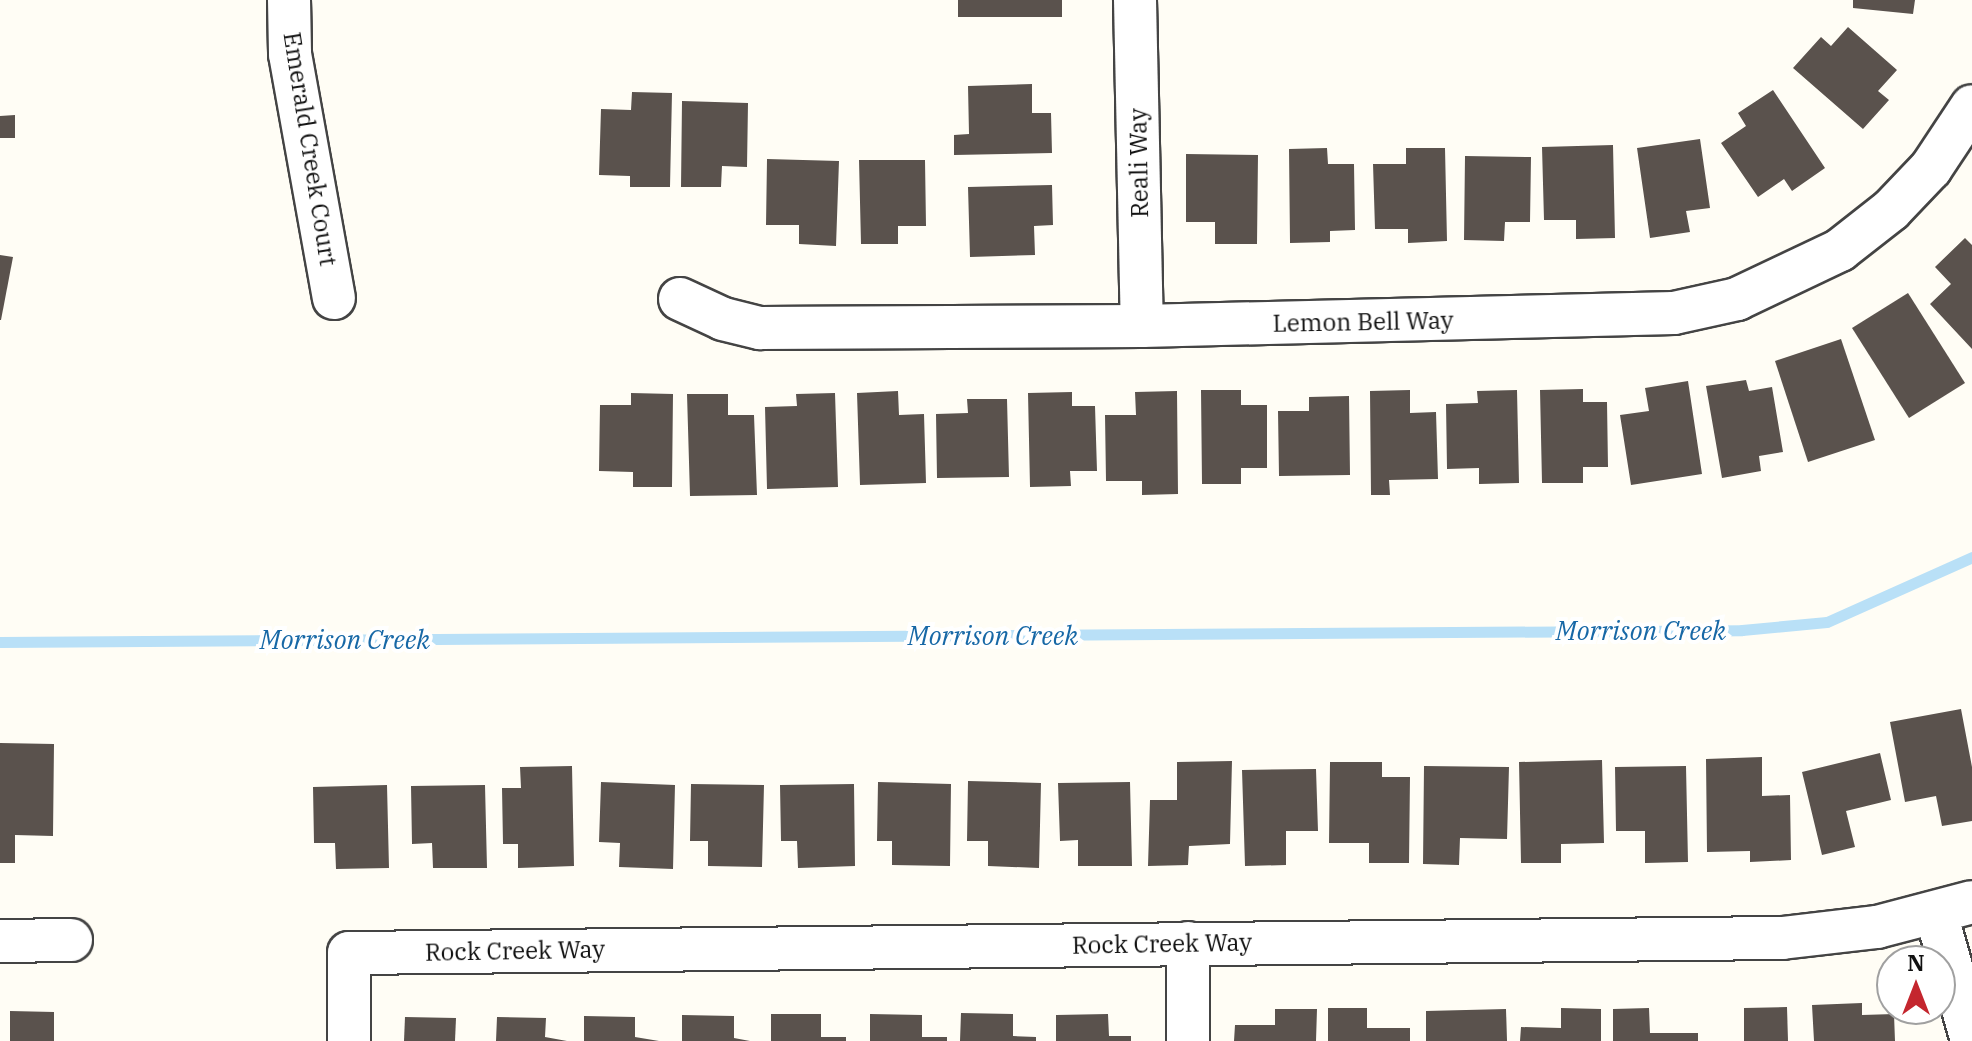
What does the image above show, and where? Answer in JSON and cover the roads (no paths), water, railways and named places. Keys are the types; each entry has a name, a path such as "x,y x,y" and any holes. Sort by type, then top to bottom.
{"street":[{"name":"Emerald Creek Court","path":"289,0 290,54 334,298"},
{"name":"Reali Way","path":"1135,0 1142,326"},
{"name":"Lemon Bell Way","path":"680,299 723,319 760,328 1142,326 1617,318 1674,313 1737,299 1840,250 1891,210 1931,168 1972,106"},
{"name":"Rock Creek Way","path":"349,1041 349,953 1782,938 1954,908"},
{"path":"1954,908 1972,1040"},
{"path":"0,941 71,940"},
{"path":"1188,943 1188,1041"}],"waterway":[{"name":"Morrison Creek","path":"0,642 1742,630 1827,622 1972,557"}]}
